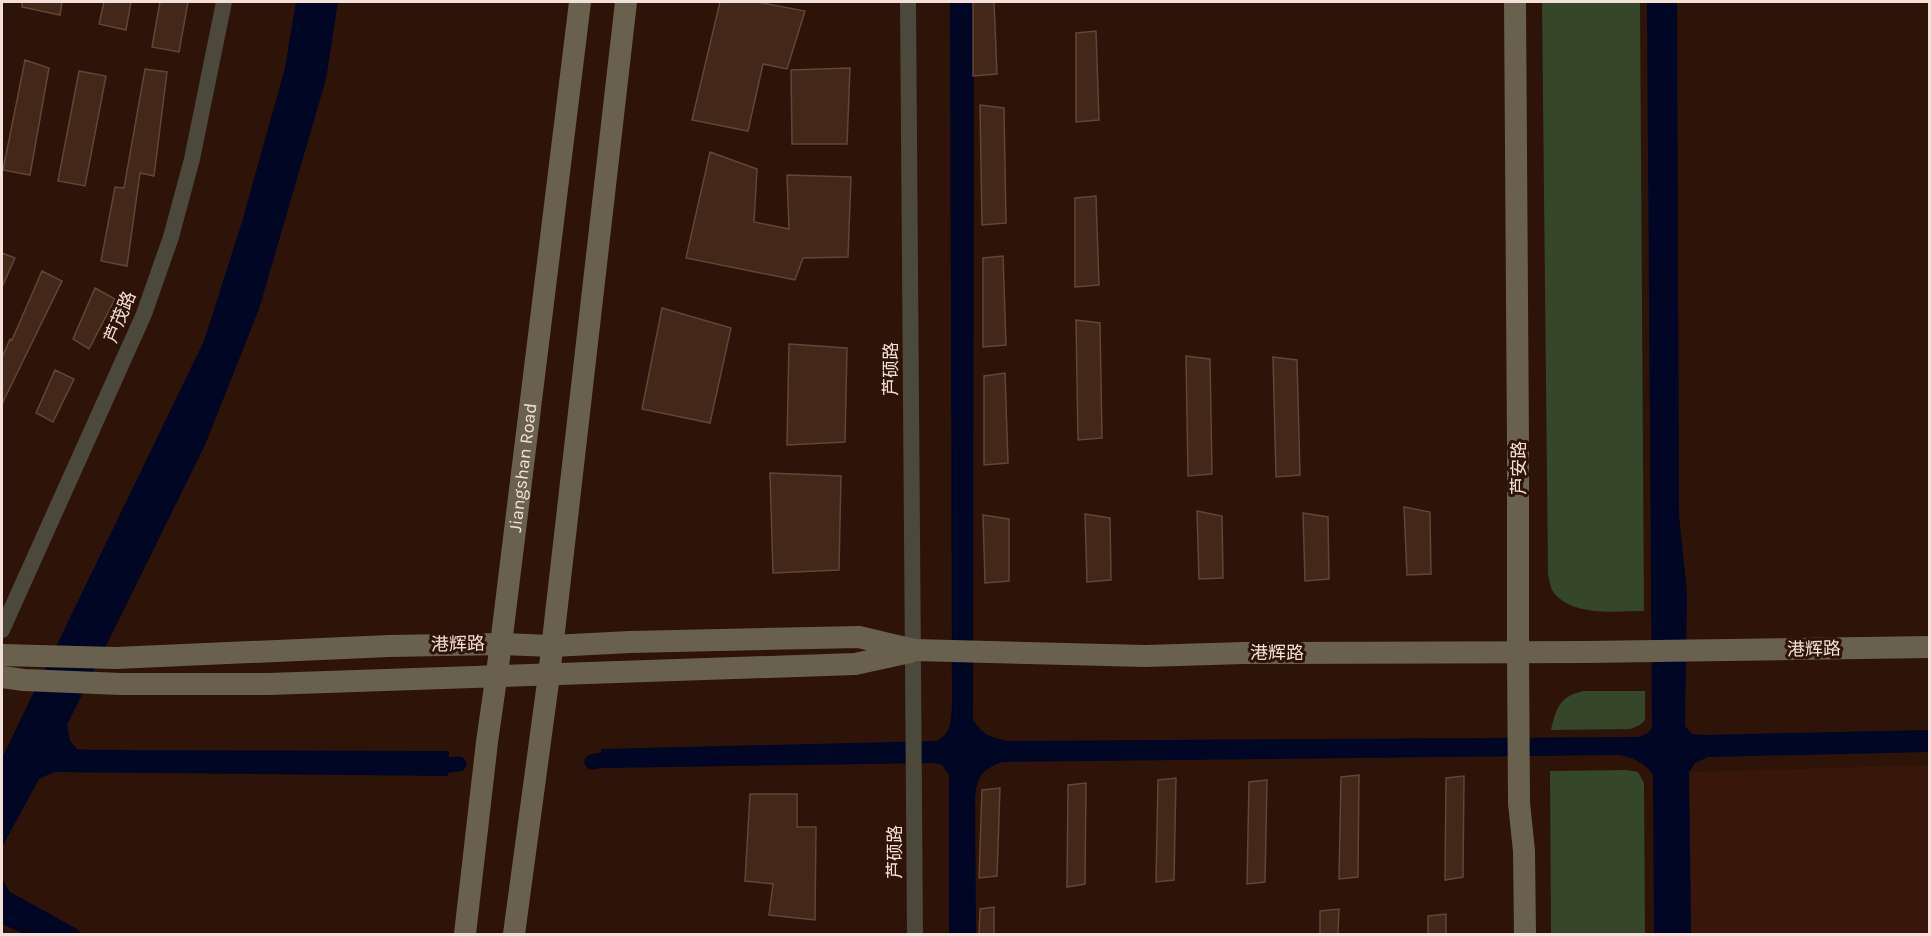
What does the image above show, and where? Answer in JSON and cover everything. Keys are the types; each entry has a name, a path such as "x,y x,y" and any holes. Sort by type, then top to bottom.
{"main road":[{"name":"Jiangshan Road","path":"465,934 580,2"},
{"path":"514,934 549,675 626,2"},
{"name":"芦安路","path":"1515,2 1519,803 1524,851 1525,934"},
{"name":"港辉路","path":"2,655 116,658 388,646 501,644 552,646 859,637 914,651 1145,656 1245,653 1929,647"},
{"name":"港辉路","path":"13,678 121,684 268,684 855,664 914,651"}],"street":[{"name":"芦茂路","path":"2,630 148,303 171,237 192,159 224,2"},
{"name":"芦硕路","path":"908,2 915,934"}],"shaded area":[{"path":"1929,765 1929,934 1691,934 1689,772"}],"green space":[{"path":"1542,2 1640,2 1644,611 1593,611 1568,604 1558,598 1551,588 1548,574"},
{"path":"1584,691 1645,691 1645,720 1630,729 1551,730 1560,704 1569,696"},
{"path":"1626,770 1638,772 1644,783 1645,934 1551,934 1550,771"}],"water":[{"path":"296,2 338,2 326,79 259,309 205,445 67,725 70,741 77,749 89,750 449,751 448,776 54,772 39,779 2,847 2,758 204,341 242,222 285,68"},
{"path":"950,2 974,2 973,720 984,733 1008,741 1638,737 1648,733 1652,728 1647,2 1677,2 1679,516 1687,592 1685,726 1692,734 1704,735 1930,730 1929,752 1708,757 1695,763 1689,772 1691,934 1654,934 1653,775 1639,762 1620,755 1001,762 985,771 979,779 975,797 976,934 949,934 949,775 942,765 935,763 604,768 601,749 937,741 948,731 952,707"},
{"path":"2,879 10,892 82,934 24,934 2,924"}],"building":[{"path":"22,2 62,2 60,15 22,7"},
{"path":"104,2 131,2 126,30 99,24"},
{"path":"160,2 188,2 179,52 152,47"},
{"path":"720,2 757,2 805,11 787,69 763,64 748,131 692,120"},
{"path":"973,2 994,2 997,74 973,76"},
{"path":"1096,31 1099,120 1076,122 1076,33"},
{"path":"25,60 49,68 30,175 3,170"},
{"path":"850,68 847,144 792,144 791,70"},
{"path":"145,69 167,72 154,176 140,173 127,266 101,261 115,187 124,188"},
{"path":"79,71 106,76 85,186 58,181"},
{"path":"980,105 1004,108 1006,223 982,225"},
{"path":"710,152 757,169 754,222 789,229 787,175 851,177 848,257 803,258 795,280 686,258"},
{"path":"1096,196 1099,285 1075,287 1075,198"},
{"path":"2,253 15,258 2,287"},
{"path":"1003,256 1006,345 983,347 983,258"},
{"path":"42,271 62,281 2,404 2,358"},
{"path":"95,288 115,299 89,349 73,339"},
{"path":"662,308 731,328 710,423 642,409"},
{"path":"1076,320 1100,323 1102,438 1078,440"},
{"path":"789,344 847,348 845,442 787,445"},
{"path":"1186,356 1210,359 1212,474 1188,476"},
{"path":"1273,357 1297,360 1300,475 1276,477"},
{"path":"55,370 74,379 53,422 36,413"},
{"path":"1005,373 1008,463 984,465 984,376"},
{"path":"770,473 841,476 839,570 773,573"},
{"path":"1404,507 1430,512 1431,574 1407,575"},
{"path":"1197,511 1222,516 1223,578 1199,579"},
{"path":"1303,513 1328,517 1329,579 1305,581"},
{"path":"1085,514 1110,518 1111,580 1087,582"},
{"path":"983,515 1009,519 1009,581 985,583"},
{"path":"1359,775 1358,877 1339,879 1341,777"},
{"path":"1464,776 1463,877 1445,880 1446,778"},
{"path":"1176,778 1174,880 1156,882 1158,780"},
{"path":"1267,780 1265,882 1247,884 1249,782"},
{"path":"1086,783 1085,884 1067,887 1068,785"},
{"path":"1000,788 997,876 979,878 982,790"},
{"path":"750,794 797,794 797,827 816,827 815,920 769,915 773,884 745,881"},
{"path":"994,907 994,934 979,934 980,909"},
{"path":"1339,909 1338,934 1320,934 1320,911"},
{"path":"1446,914 1446,934 1428,934 1428,916"}],"waterway":[{"path":"592,762 603,760"},
{"path":"449,765 459,764"}]}
